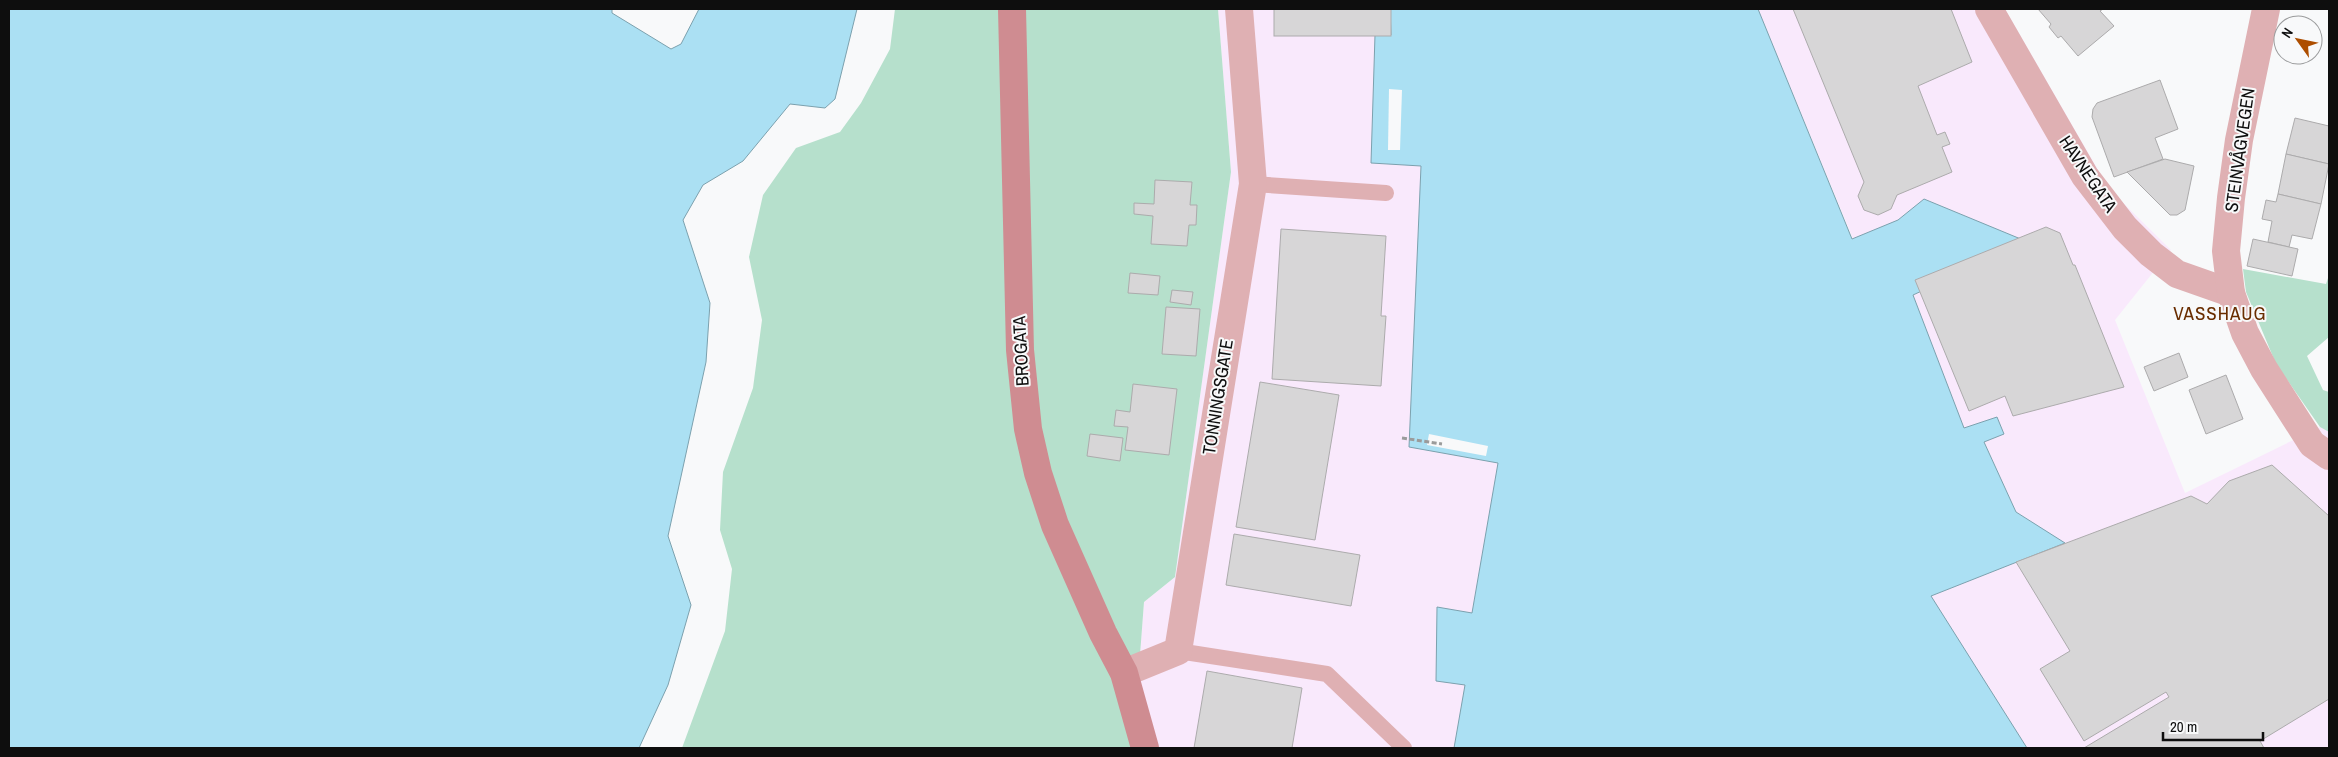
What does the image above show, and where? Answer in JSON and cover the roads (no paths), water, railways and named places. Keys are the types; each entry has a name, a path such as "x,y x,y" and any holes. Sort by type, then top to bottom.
{"main road":[{"name":"BROGATA","path":"1012,9 1020,350 1028,429 1038,473 1055,525 1103,633 1124,673"},
{"path":"1124,673 1145,748"}],"street":[{"name":"TONNINGSGATE","path":"1178,650 1253,184 1239,9"},
{"name":"HAVNEGATA","path":"1989,9 2086,176 2125,228 2151,254 2177,274 2231,293"},
{"name":"STEINVÅGVEGEN","path":"2266,9 2238,140 2226,251 2231,293 2245,333 2264,369 2312,444 2329,456"},
{"path":"1124,673 1178,650"}],"lane":[{"path":"1253,184 1386,193"},
{"path":"1178,650 1327,674 1404,748"}],"water":[{"path":"9,9 612,9 612,13 671,49 681,44 699,9 857,9 835,99 825,108 790,104 743,161 703,185 683,220 710,303 706,362 668,536 691,605 668,685 639,748 9,748"},
{"path":"1390,9 1758,9 1852,239 1898,220 1924,199 2028,242 1913,295 1964,428 1997,417 2004,434 1984,442 2016,512 2065,543 1931,596 2027,748 1454,748 1465,685 1436,681 1437,607 1472,613 1498,463 1409,447 1421,166 1371,163 1375,35 1391,35"}],"district":[{"name":"VASSHAUG","path":"2220,313"}]}
